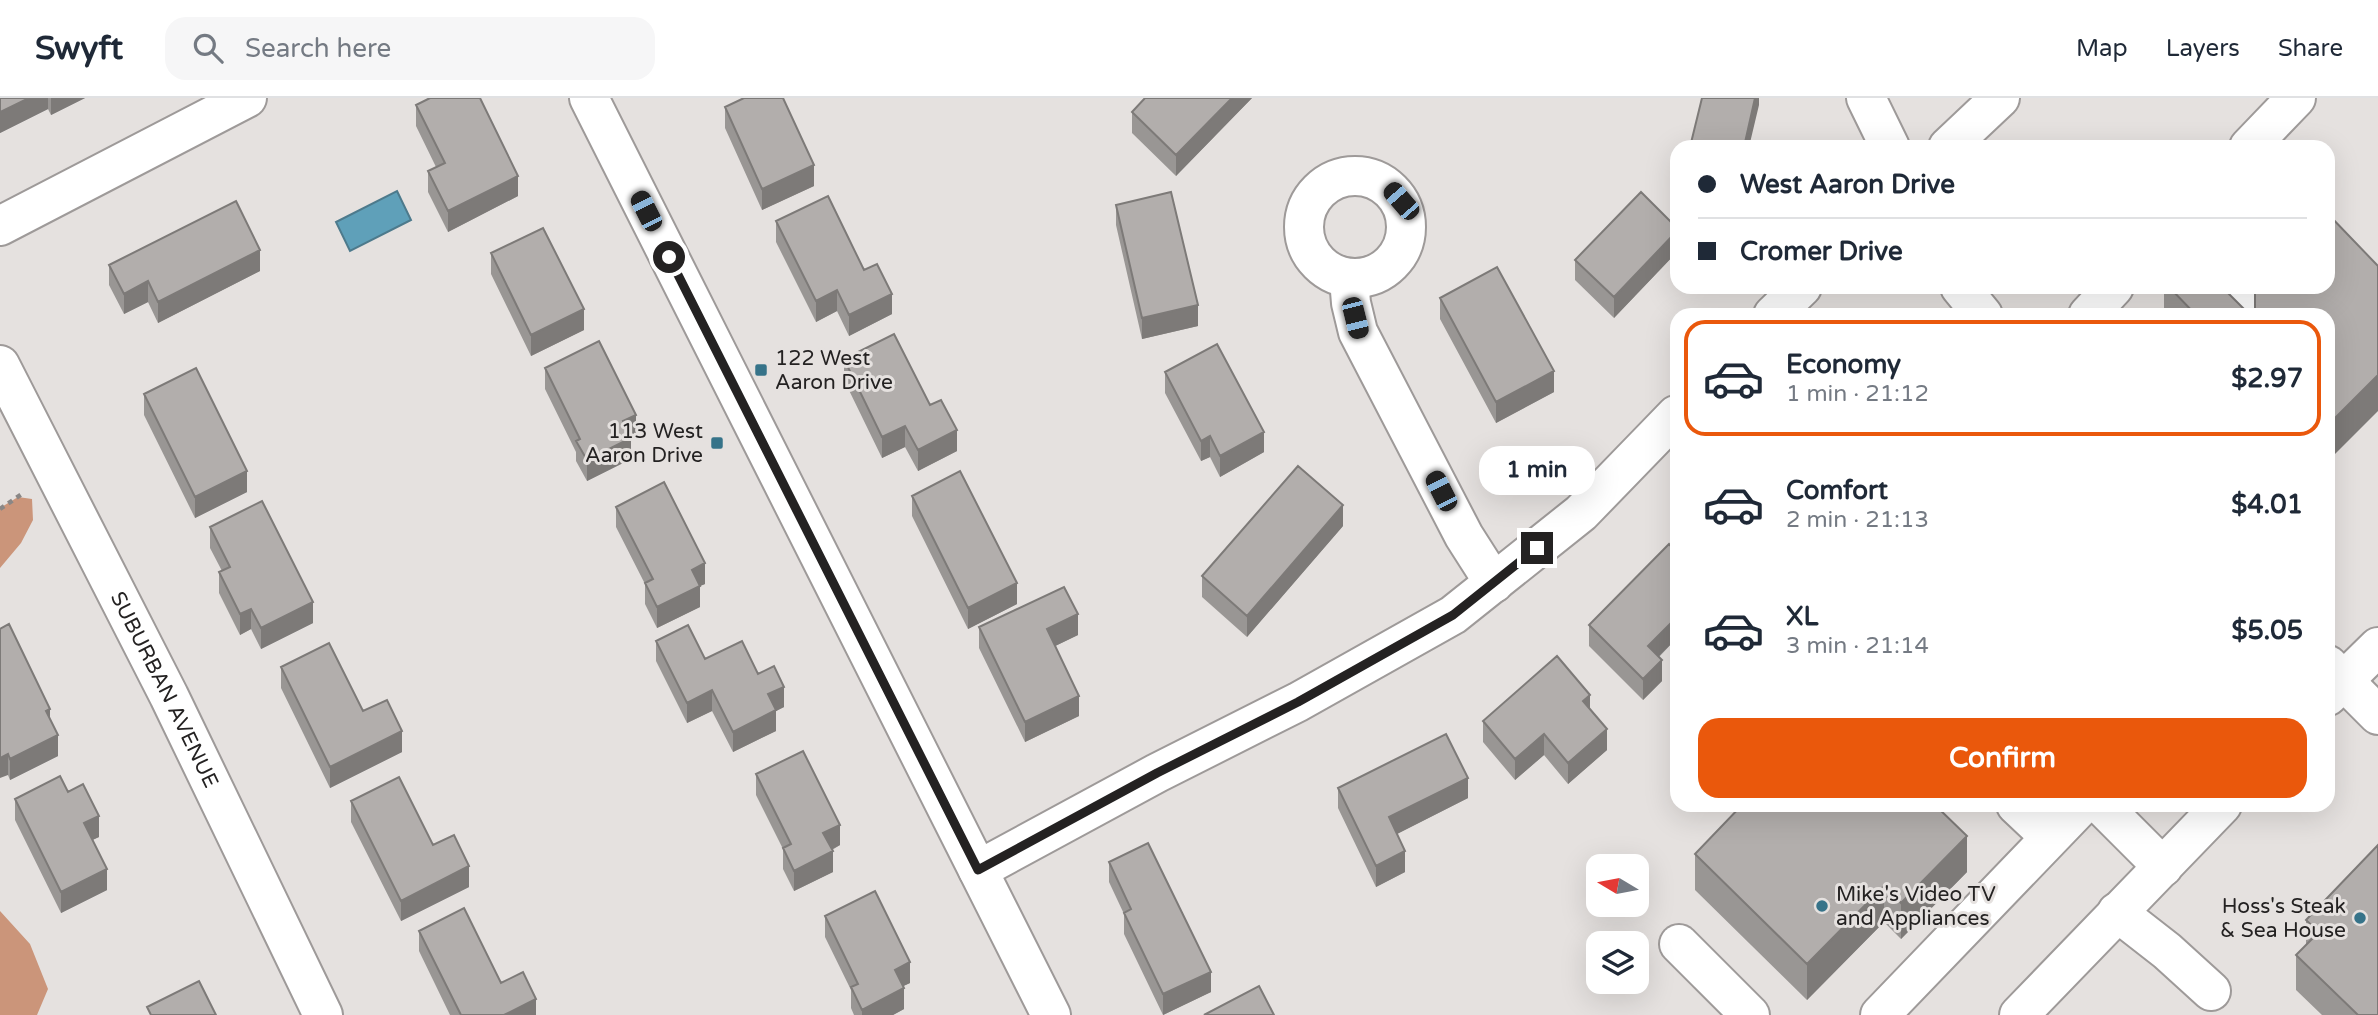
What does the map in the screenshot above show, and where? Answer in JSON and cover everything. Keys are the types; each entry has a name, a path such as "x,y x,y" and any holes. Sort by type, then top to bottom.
{"street":[{"path":"0,226 247,98"},
{"path":"589,98 1051,1015"},
{"path":"1866,98 1887,140"},
{"path":"1955,140 2000,98"},
{"path":"2256,140 2296,98"},
{"path":"1349,279 1358,332 1464,536 1494,583"},
{"path":"1780,308 1795,294"},
{"path":"1965,294 1977,308"},
{"path":"2094,308 2108,294"},
{"name":"SUBURBAN AVENUE","path":"0,365 169,695 323,1015"},
{"path":"978,870 1322,688 1453,615 1581,513 1670,421"},
{"path":"2335,679 2378,647"},
{"path":"2335,683 2378,715"},
{"path":"2023,812 2050,838"},
{"path":"1880,1015 2075,812"},
{"path":"2108,812 2163,867"},
{"path":"2020,1015 2215,812"},
{"path":"2117,912 2167,951 2211,991"},
{"path":"1679,944 1750,1015"}],"shaded area":[{"path":"18,497 32,499 33,520 21,543 0,568 0,508"},
{"path":"0,911 30,944 48,989 37,1015 0,1015"}],"water":[{"path":"397,191 411,220 350,251 336,222"}],"building":[{"path":"0,98 29,98 0,112"},
{"path":"430,98 480,98 518,176 448,211 428,171 445,163 416,105"},
{"path":"744,98 783,98 814,165 762,189 725,107"},
{"path":"1145,98 1232,98 1176,155 1132,112"},
{"path":"1702,98 1755,98 1746,140 1692,140"},
{"path":"1171,192 1198,305 1142,318 1116,205"},
{"path":"1641,192 1670,221 1670,238 1614,297 1575,260"},
{"path":"828,196 864,270 877,264 892,294 849,315 837,290 816,301 776,221"},
{"path":"236,201 260,250 158,302 148,281 124,294 109,265"},
{"path":"2335,221 2378,266 2378,375 2335,418 2335,308 2255,308 2255,294 2335,294"},
{"path":"543,228 584,309 531,335 491,253"},
{"path":"1497,267 1554,371 1496,402 1440,298"},
{"path":"2176,294 2229,294 2243,308 2189,308"},
{"path":"894,334 930,405 941,400 957,430 918,450 905,426 882,437 844,359"},
{"path":"599,341 636,415 623,421 631,438 587,460 576,441 580,439 545,368"},
{"path":"1217,344 1264,432 1220,456 1210,436 1201,441 1165,372"},
{"path":"196,368 247,471 195,497 144,394"},
{"path":"1298,466 1343,505 1247,616 1202,576"},
{"path":"960,471 1017,583 968,608 912,496"},
{"path":"664,482 705,563 692,570 700,586 657,607 645,583 653,579 616,507"},
{"path":"262,501 313,602 261,628 251,609 240,614 219,572 230,567 210,527"},
{"path":"1669,544 1670,624 1648,646 1662,660 1643,679 1589,625"},
{"path":"1064,587 1078,614 1047,629 1079,696 1025,722 979,627"},
{"path":"9,624 50,709 46,711 58,735 10,759 8,754 0,758 0,629"},
{"path":"688,625 705,659 742,641 758,674 774,666 784,687 768,694 776,710 733,732 712,690 687,703 656,641"},
{"path":"329,643 363,711 387,700 402,731 330,767 281,667"},
{"path":"1557,656 1590,695 1583,701 1607,729 1568,763 1544,734 1515,759 1483,721"},
{"path":"1446,734 1468,778 1389,817 1405,851 1376,866 1338,788"},
{"path":"803,751 840,825 823,833 833,851 794,871 783,848 791,844 756,774"},
{"path":"60,776 68,792 83,784 99,816 84,823 107,869 61,892 15,799"},
{"path":"399,777 433,845 454,835 469,866 401,901 351,801"},
{"name":"Mike's Video TV and Appliances","path":"1735,812 1942,812 1967,836 1901,903 1884,886 1807,964 1695,854"},
{"path":"1148,843 1211,972 1163,994 1124,913 1131,909 1109,862"},
{"name":"Hoss's Steak & Sea House","path":"2378,845 2378,1015 2358,1015 2296,955 2319,932 2306,920"},
{"path":"875,891 910,962 895,970 904,988 862,1010 851,987 858,984 825,916"},
{"path":"464,908 501,983 523,972 536,999 504,1015 461,1015 419,931"},
{"path":"199,981 216,1015 151,1015 147,1007"},
{"path":"1259,986 1274,1015 1204,1015"}],"place":[{"name":"122 West Aaron Drive","path":"761,370"},
{"name":"113 West Aaron Drive","path":"717,443"},
{"name":"Mike's Video TV and Appliances","path":"1822,906"},
{"name":"Hoss's Steak & Sea House","path":"2360,918"}],"route":[{"path":"669,257 978,870 1157,773 1298,702 1453,615 1537,548"}]}
